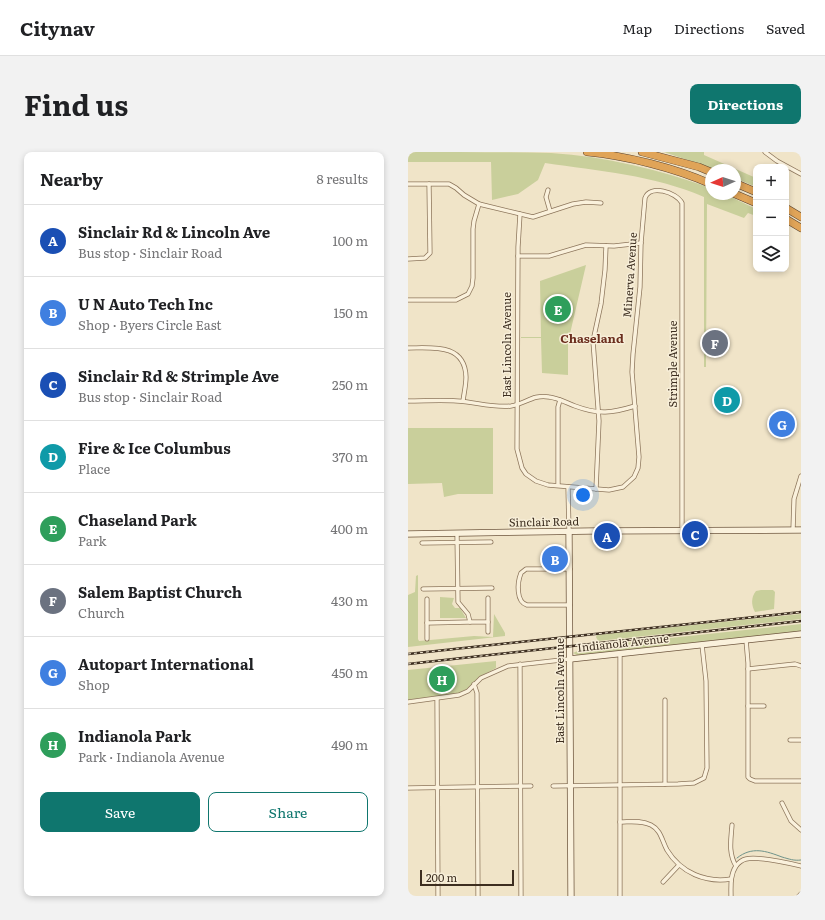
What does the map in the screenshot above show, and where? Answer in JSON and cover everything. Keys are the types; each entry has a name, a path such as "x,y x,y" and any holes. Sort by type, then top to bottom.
{"highway":[{"path":"588,152 605,154 670,169 705,182"},
{"path":"642,152 705,170"},
{"path":"741,186 753,191"},
{"path":"741,197 753,202"},
{"path":"789,210 801,217"},
{"path":"789,221 801,228"}],"main road":[{"name":"Sinclair Road","path":"408,534 801,530"},
{"name":"East Lincoln Avenue","path":"569,532 571,896"},
{"name":"Indianola Avenue","path":"570,659 801,634"}],"street":[{"path":"765,152 776,161 801,174"},
{"path":"408,184 445,184 453,186 480,204 533,217 579,203 601,203"},
{"path":"408,259 421,259 428,256 430,250 429,184"},
{"path":"548,190 546,197 550,211"},
{"name":"Strimple Avenue","path":"647,194 660,191 673,194 679,199 682,207 682,531"},
{"name":"Minerva Avenue","path":"596,489 609,490 623,487 634,477 638,468 639,457 632,372 640,287 641,242 645,198 647,194"},
{"path":"408,300 456,300 468,294 474,278 473,229 480,204"},
{"name":"East Lincoln Avenue","path":"520,214 518,256 517,449 522,468 526,474 536,481 558,485"},
{"path":"518,256 549,256 586,245 606,246 641,242"},
{"path":"560,400 558,407 558,485 596,489 598,412 593,341 601,304 606,246"},
{"path":"408,348 444,348 459,356 465,369 466,376 463,402"},
{"path":"408,401 463,402 494,406 512,406 532,398 542,396 551,397 598,412 617,412 635,406"},
{"path":"794,530 794,499 801,476"},
{"name":"East Lincoln Avenue","path":"568,487 569,532"},
{"path":"457,534 458,602 468,614 470,622"},
{"path":"422,543 491,542"},
{"path":"570,569 526,569 519,576 520,600 523,604 570,605"},
{"path":"423,589 492,588"},
{"path":"488,598 488,632"},
{"path":"427,599 427,639"},
{"path":"427,623 488,622"},
{"path":"746,640 748,669 748,774 750,779 756,781 801,780"},
{"path":"553,786 694,783 699,782 704,778 707,768 707,707 702,645"},
{"path":"620,654 620,896"},
{"name":"Indianola Avenue","path":"408,702 459,695 468,690 481,678 508,666 570,659"},
{"path":"520,664 521,896"},
{"path":"748,669 795,664 801,666"},
{"path":"474,684 477,693 478,896"},
{"path":"437,699 438,896"},
{"path":"665,700 666,784"},
{"path":"748,706 764,706"},
{"path":"790,740 801,740"},
{"path":"408,788 531,786"},
{"path":"782,803 791,821 801,830"},
{"path":"620,822 642,822 653,826 661,836 667,850 679,865 692,874 707,879 731,879"},
{"path":"732,824 730,851 731,858 736,866"},
{"path":"731,896 731,879 733,870 739,862 747,858 801,866"},
{"path":"663,882 679,865"}],"green space":[{"path":"408,152 551,153 592,157 652,170 705,186 705,200 737,200 753,208 753,215 748,213 744,218 707,204 706,367 704,367 704,197 646,179 605,171 545,163 538,180 518,194 492,200 491,162 408,162"},
{"path":"664,152 704,152 704,155 724,164 705,164 705,166"},
{"path":"741,171 753,177 753,186 741,181"},
{"path":"586,265 569,338 590,341 568,340 568,375 542,373 541,338 521,338 541,337 540,281"},
{"path":"408,428 493,428 493,494 458,494 444,497 442,483 408,484"},
{"path":"418,575 419,641 474,636 493,637 494,614 505,633 505,636 408,647 408,595 415,592 416,576"},
{"path":"773,590 775,592 774,609 755,612 752,604 752,598 756,591"},
{"path":"440,597 454,598 452,604 455,608 460,608 466,618 440,618"},
{"path":"801,614 801,619 598,641 596,637 597,635"},
{"path":"801,624 801,632 607,653 577,655 573,653 586,647"},
{"path":"496,661 496,668 481,676 467,689 457,694 408,700 408,670"}],"waterway":[{"path":"737,858 748,852 759,851 792,860 801,860"}],"railway":[{"path":"408,654 801,612"},
{"path":"408,664 801,621"}],"place":[{"name":"Chaseland Park","path":"558,309"},
{"name":"Salem Baptist Church","path":"715,343"},
{"name":"Fire & Ice Columbus","path":"727,400"},
{"name":"Autopart International","path":"782,424"},
{"name":"Sinclair Rd & Strimple Ave","path":"695,534"},
{"name":"Sinclair Rd & Lincoln Ave","path":"607,536"},
{"name":"U N Auto Tech Inc","path":"555,559"},
{"name":"Indianola Park","path":"442,679"}],"district":[{"name":"Chaseland","path":"592,339"}]}
